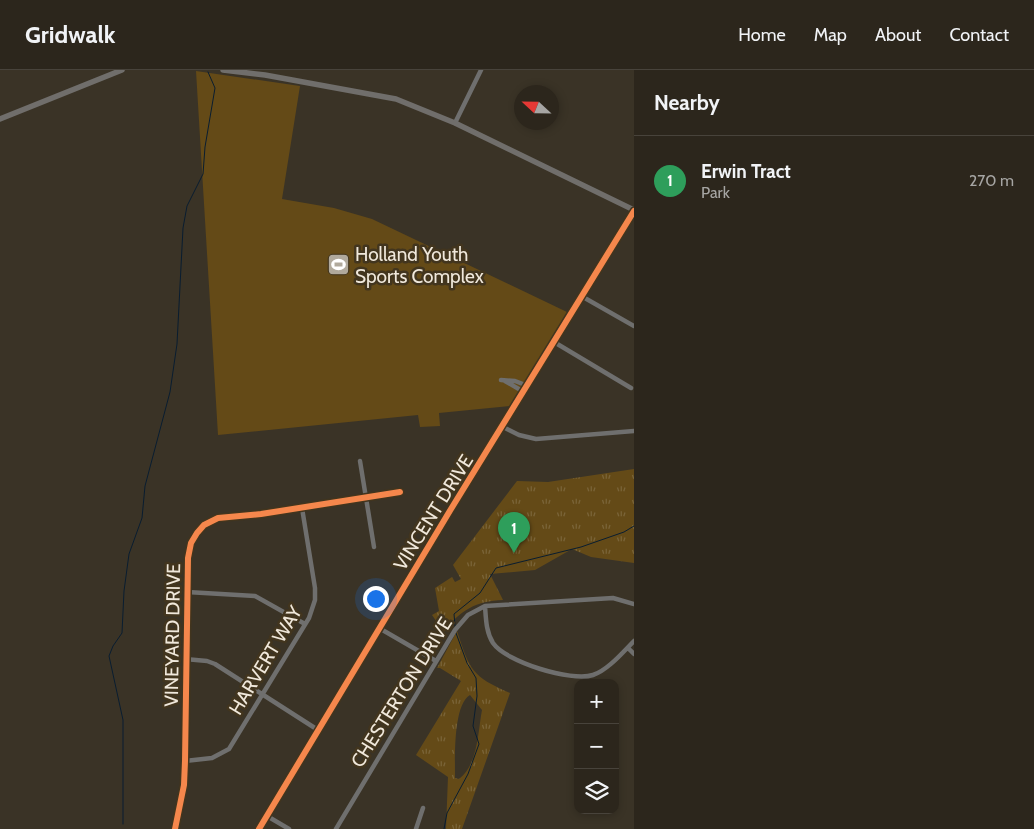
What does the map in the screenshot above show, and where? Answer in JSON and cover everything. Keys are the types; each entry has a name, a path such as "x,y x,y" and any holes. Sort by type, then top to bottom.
{"main road":[{"path":"0,119 122,70"},
{"path":"223,70 379,94 456,123 634,211"}],"street":[{"path":"456,123 481,70"},
{"name":"VINCENT DRIVE","path":"259,829 379,628 634,211"},
{"path":"583,297 634,326"},
{"path":"554,342 631,388"},
{"path":"524,392 502,380 512,380 528,386"},
{"path":"503,427 519,435 536,439 634,431"},
{"path":"360,460 374,547"},
{"name":"VINEYARD DRIVE","path":"175,829 184,785 187,592 189,548 193,537 204,525 224,517 302,508 400,492"},
{"name":"HARVERT WAY","path":"185,761 212,758 229,749 313,609 315,588 302,508"},
{"path":"187,592 256,596 305,624"},
{"name":"CHESTERTON DRIVE","path":"336,829 462,620 485,606 613,598 634,604"},
{"path":"485,606 488,634 500,651 513,659 577,677 592,675 604,669 634,641"},
{"path":"379,628 436,661"},
{"path":"628,648 634,654"},
{"path":"185,659 207,661 215,664 318,730"},
{"path":"416,829 423,808"},
{"path":"267,816 290,829"}],"green space":[{"name":"Holland Youth Sports Complex","path":"196,71 300,86 282,199 334,208 372,219 567,312 511,406 439,413 440,426 420,427 418,415 218,435"},
{"path":"634,469 634,563 591,557 572,549 535,570 490,574 503,600 485,602 469,608 456,618 444,632 432,615 439,611 435,588 452,577 455,582 461,579 453,565 517,481 548,482"},
{"path":"457,631 465,655 474,670 487,682 510,693 462,829 446,829 448,777 416,755 461,681 437,668","holes":["470,695 482,710 474,757 465,773 459,779 455,778 456,733 460,709"]}],"waterway":[{"path":"123,824 123,720 109,656 122,633 124,591 129,554 142,518 145,486 170,392 177,344 183,228 187,206 203,174 205,147 215,88 208,72"},
{"path":"455,626 454,614 480,593 496,568 581,547 624,532 634,526"},
{"path":"444,829 447,813 468,774 479,744 473,726 477,696 476,678 467,663 456,633"}],"cycle path":[{"path":"259,829 451,509 634,211"},
{"path":"175,829 184,785 188,558 191,543 197,533 204,525 218,518 261,514 400,492"}],"place":[{"name":"Holland Youth Sports Complex","path":"339,265"},
{"name":"Erwin Tract","path":"514,553"}]}
